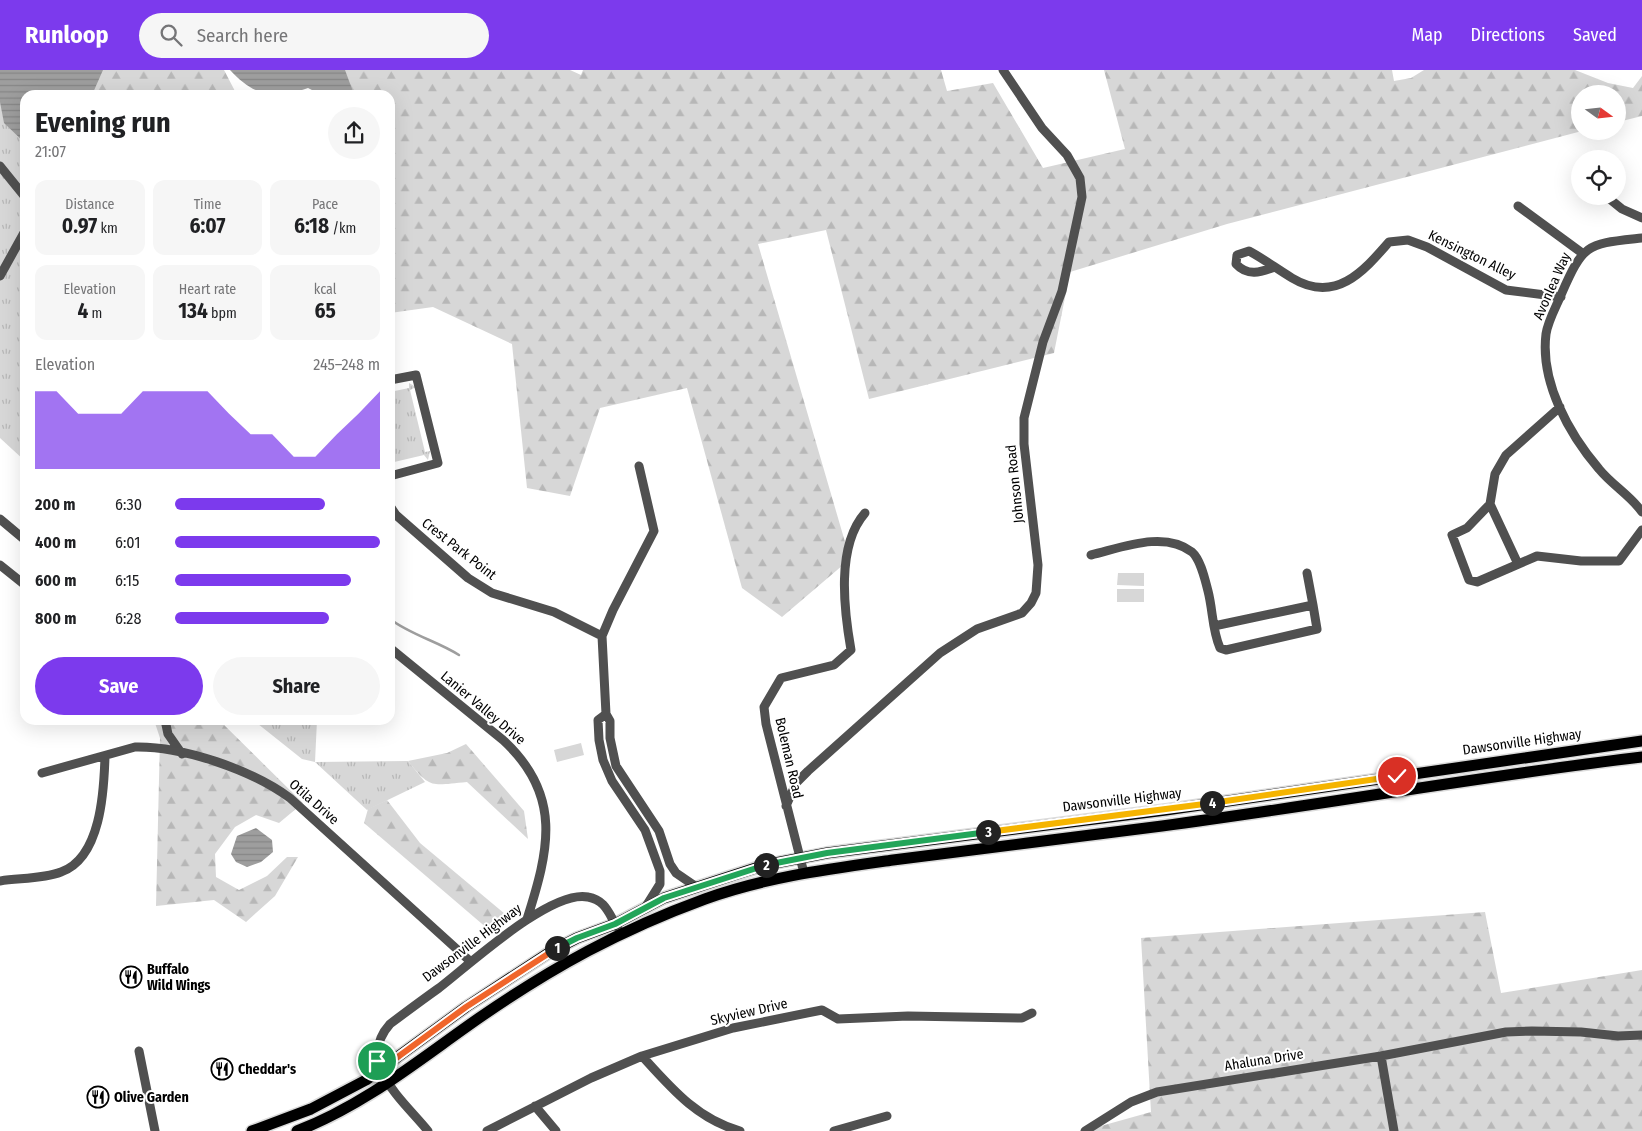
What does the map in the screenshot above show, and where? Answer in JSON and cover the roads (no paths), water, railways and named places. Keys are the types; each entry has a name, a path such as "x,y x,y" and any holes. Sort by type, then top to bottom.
{"main road":[{"name":"Dawsonville Highway","path":"618,928 645,908 695,886 765,865 799,858 1166,810 1282,791 1642,741"},
{"name":"Dawsonville Highway","path":"252,1131 311,1110 380,1070 466,1007 550,952 577,938 618,928 734,890 804,873 1286,808 1642,756"},
{"path":"297,1131 389,1083 476,1020 618,928"}],"street":[{"name":"Johnson Road","path":"786,806 796,783 808,771 940,653 977,629 1022,613 1031,603 1036,593 1038,565 1024,444 1024,418 1043,342 1062,291 1082,197 1080,178 1067,155 1042,128 1003,70"},
{"path":"0,166 20,191"},
{"path":"1617,205 1642,218"},
{"path":"1518,206 1582,253"},
{"name":"Avonlea Way","path":"1642,238 1620,239 1590,247 1582,253 1546,333 1551,387 1560,407 1581,444 1598,468 1642,512"},
{"path":"0,276 20,240"},
{"name":"Kensington Alley","path":"1275,267 1294,279 1317,288 1332,288 1348,281 1369,265 1389,242 1408,240 1427,247 1506,290 1561,297"},
{"path":"395,379 416,375 438,463 395,475"},
{"path":"1560,407 1506,455 1495,474 1490,504 1468,528 1452,535 1469,580 1477,582 1537,556 1581,561 1619,561 1642,530"},
{"path":"639,466 654,531 613,610 602,636 606,714 598,720 604,739 610,775 644,830 660,871 660,884 645,908"},
{"path":"1490,504 1518,564"},
{"name":"Boleman Road","path":"804,873 766,724 764,707 781,678 834,665 851,650 844,611 845,562 859,519 865,513"},
{"name":"Crest Park Point","path":"395,514 468,578 492,593 554,612 602,636"},
{"path":"0,519 20,536"},
{"path":"1091,555 1153,542 1178,545 1193,553 1200,564 1208,592 1220,648 1226,650 1317,629 1307,573"},
{"path":"0,565 20,581"},
{"path":"1214,626 1313,605"},
{"name":"Lanier Valley Drive","path":"395,652 503,740 517,753 532,774 540,795 546,824 546,850 528,919"},
{"path":"166,725 168,734 182,754"},
{"path":"604,739 618,770 659,831 670,864 676,873 695,886"},
{"name":"Otila Drive","path":"42,773 141,747 214,761 272,785 290,798 471,962"},
{"path":"0,881 60,873 73,867 93,837 98,821 104,780 105,756"},
{"path":"610,775 618,770"},
{"path":"1282,791 1286,808"},
{"path":"653,852 664,847"},
{"name":"Dawsonville Highway","path":"380,1070 376,1053 382,1032 528,919 565,900 582,896 590,897 605,904 618,928"},
{"name":"Skyview Drive","path":"487,1131 535,1106 642,1056 733,1028 822,1010 838,1019 908,1016 1022,1018 1032,1013"},
{"name":"Ahaluna Drive","path":"1085,1131 1132,1102 1157,1092 1381,1056 1506,1032 1532,1031 1618,1036 1642,1035"},
{"path":"139,1051 155,1131"},
{"path":"642,1056 670,1087 695,1110 719,1124 740,1131"},
{"path":"1381,1056 1394,1131"},
{"path":"380,1070 428,1131"},
{"path":"535,1106 556,1131"},
{"path":"834,1131 887,1116"},
{"path":"147,1131 152,1118"}],"waterway":[{"path":"395,623 459,655"}],"place":[{"name":"Buffalo Wild Wings","path":"131,977"},
{"name":"Cheddar's","path":"222,1069"},
{"name":"Olive Garden","path":"98,1097"}]}
